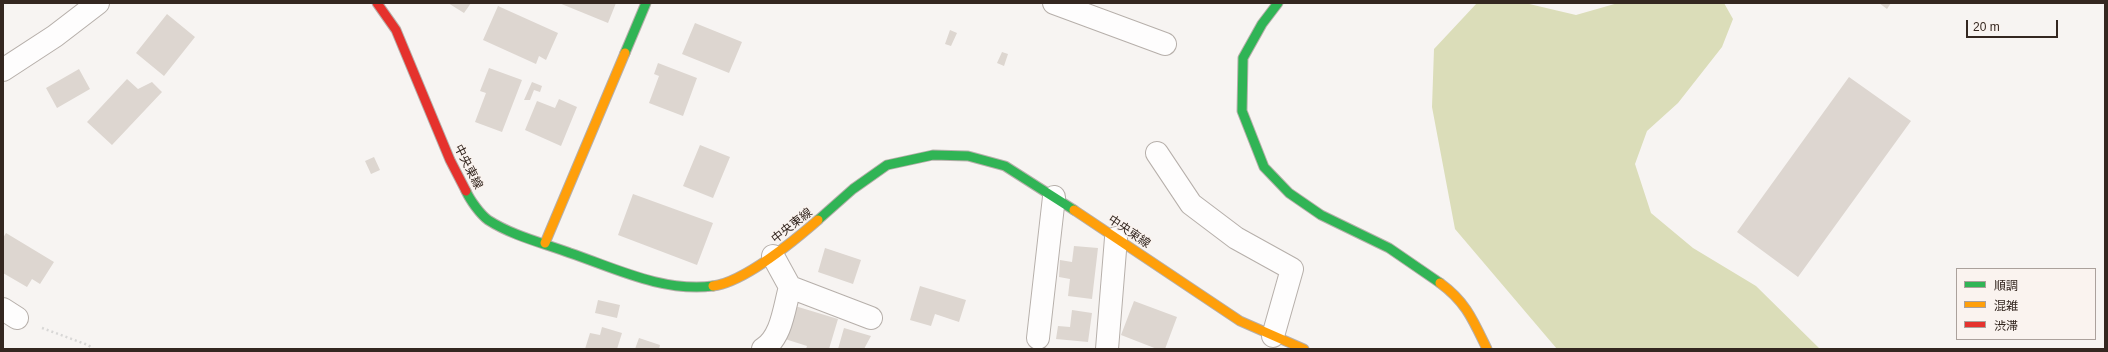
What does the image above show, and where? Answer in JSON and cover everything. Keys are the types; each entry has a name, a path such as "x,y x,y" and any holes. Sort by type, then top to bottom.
{"main road":[{"name":"中央東線","path":"377,3 396,30 450,160 467,194 487,219 516,234 545,243 633,277 670,286 697,288 722,285 773,256 794,242 853,188 887,166 933,155 968,156 1005,166 1240,321 1278,342 1304,349"},
{"path":"545,243 646,3"},
{"path":"1278,3 1262,24 1243,58 1242,111 1264,167 1289,193 1321,216 1389,248 1436,279 1455,294 1467,309 1487,349"}],"street":[{"path":"3,70 55,36 98,3"},
{"path":"1054,3 1164,44"},
{"path":"1157,153 1191,204 1236,238 1292,269 1278,342"},
{"path":"1038,338 1054,197"},
{"path":"1107,349 1116,238"},
{"path":"773,256 790,287 871,318"},
{"path":"763,349 772,343 778,332 790,287"}],"path":[{"path":"10,314 88,345 93,349"}],"green space":[{"path":"1477,3 1525,3 1576,15 1618,3 1724,3 1733,19 1722,47 1678,103 1647,131 1635,164 1651,213 1693,248 1756,286 1820,349 1557,349 1455,229 1432,107 1434,49"}],"building":[{"path":"448,3 471,3 464,13"},
{"path":"559,3 616,3 608,23"},
{"path":"1879,3 1891,3 1887,9"},
{"path":"498,6 558,33 546,60 539,56 536,64 483,40"},
{"path":"167,14 195,37 164,76 136,53"},
{"path":"695,23 742,42 729,73 682,54"},
{"path":"950,30 957,33 951,46 945,44"},
{"path":"1002,52 1008,54 1004,66 997,63"},
{"path":"658,63 697,78 683,116 649,103 659,76 654,74"},
{"path":"489,68 522,80 502,132 475,122 486,93 480,91"},
{"path":"79,69 90,89 57,108 46,88"},
{"path":"1849,77 1911,121 1798,277 1737,232"},
{"path":"127,79 138,89 152,82 162,92 112,145 87,122"},
{"path":"532,82 542,86 540,92 534,90 530,100 524,100"},
{"path":"559,99 577,107 561,146 525,130 537,101 555,108"},
{"path":"700,145 730,157 713,198 683,186"},
{"path":"374,157 380,170 371,174 365,161"},
{"path":"633,194 713,223 697,265 618,235"},
{"path":"6,233 54,262 40,284 32,279 27,287 3,273 3,238"},
{"path":"1074,246 1098,248 1092,299 1068,296 1070,279 1059,277 1060,260 1072,262"},
{"path":"825,248 861,260 853,284 818,272"},
{"path":"920,286 966,300 959,322 935,314 931,326 910,320"},
{"path":"598,300 620,305 617,318 595,313"},
{"path":"1134,301 1177,317 1165,349 1157,349 1121,335"},
{"path":"795,306 838,319 829,349 806,349 807,346 785,339"},
{"path":"1072,310 1092,313 1088,342 1056,339 1058,326 1070,327"},
{"path":"602,327 622,333 617,349 585,349 590,333 600,335"},
{"path":"844,328 871,336 864,349 838,349"},
{"path":"639,338 660,345 659,349 635,349"}],"traffic: fast":[{"path":"625,53 646,3"},
{"path":"1278,3 1262,24 1243,58 1242,111 1264,167 1289,193 1321,215 1389,248 1440,283"},
{"path":"818,220 853,189 887,165 933,155 968,156 1005,166 1074,210"},
{"path":"466,191 476,207 488,220 518,235 640,278 676,286 713,286"}],"traffic: slow":[{"path":"545,243 625,53"},
{"path":"1074,210 1240,321 1304,349"},
{"path":"713,286 725,283 754,269 783,249 818,220"},
{"path":"1440,283 1456,297 1468,312 1487,349"}],"traffic: jam":[{"path":"377,3 396,30 450,160 466,191"}]}
